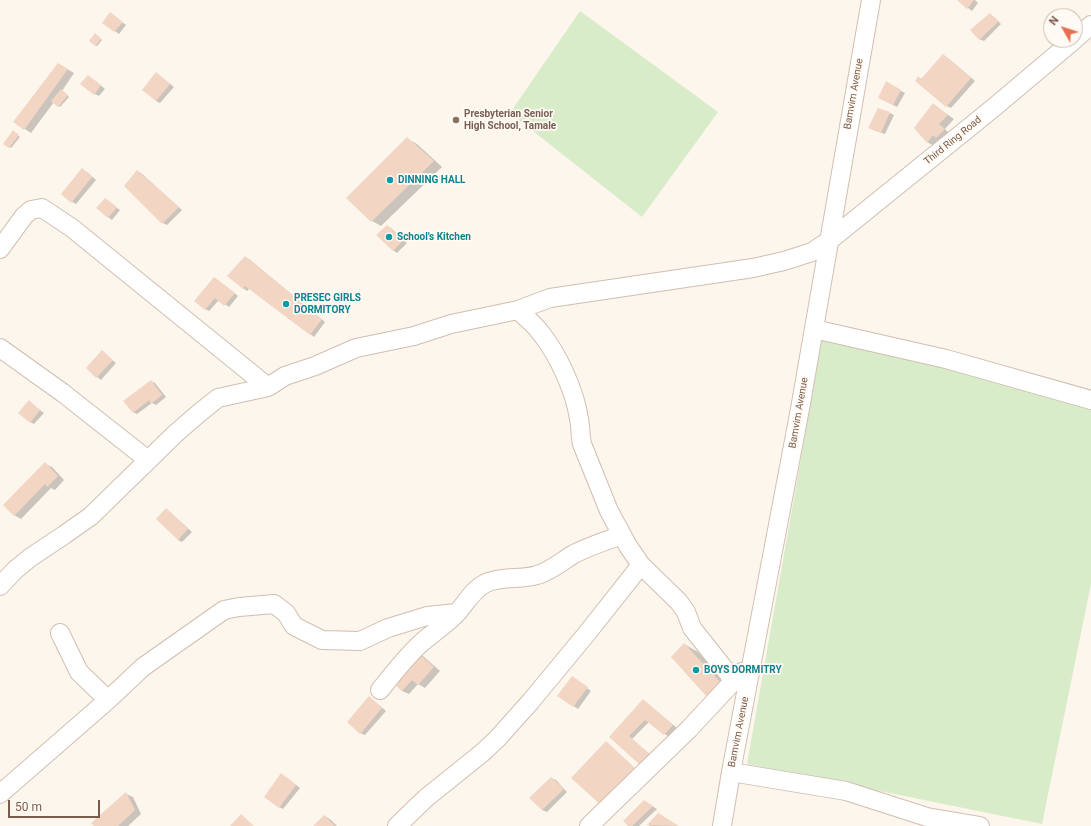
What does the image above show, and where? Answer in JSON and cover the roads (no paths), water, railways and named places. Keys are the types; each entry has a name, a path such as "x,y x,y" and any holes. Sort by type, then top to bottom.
{"street":[{"name":"Bamvim Avenue","path":"722,826 800,408 871,0"},
{"name":"Third Ring Road","path":"1083,32 1091,25"},
{"name":"Third Ring Road","path":"268,387 285,376 315,366 356,348 414,336 451,324 518,310 550,298 769,265 812,252 830,240 998,104 1064,48"},
{"path":"0,249 24,216 31,210 42,208 72,228 268,387"},
{"path":"518,310 539,330 547,341 568,380 580,420 582,444 609,511 622,535 641,565 679,602 686,612 692,628 734,681"},
{"path":"814,329 946,359 1091,400"},
{"path":"0,348 63,393 148,460"},
{"path":"0,586 31,556 90,516 148,460 198,414 218,398 268,387"},
{"path":"380,690 419,646 457,613 466,600 486,583 538,575 551,569 574,554 622,535"},
{"path":"396,826 426,798 497,739 584,638 641,565"},
{"path":"0,794 144,667 224,610 274,604 286,613 294,626 322,640 360,641 388,628 427,616 457,613"},
{"path":"60,633 79,672 108,700"},
{"path":"589,826 689,729 752,660"},
{"path":"731,772 846,791 927,822 980,826"}],"place":[{"name":"Presbyterian Senior High School, Tamale","path":"456,120"},
{"name":"DINNING HALL","path":"390,180"},
{"name":"School's Kitchen","path":"389,237"},
{"name":"PRESEC GIRLS DORMITORY","path":"286,304"},
{"name":"BOYS DORMITRY","path":"696,670"}]}
